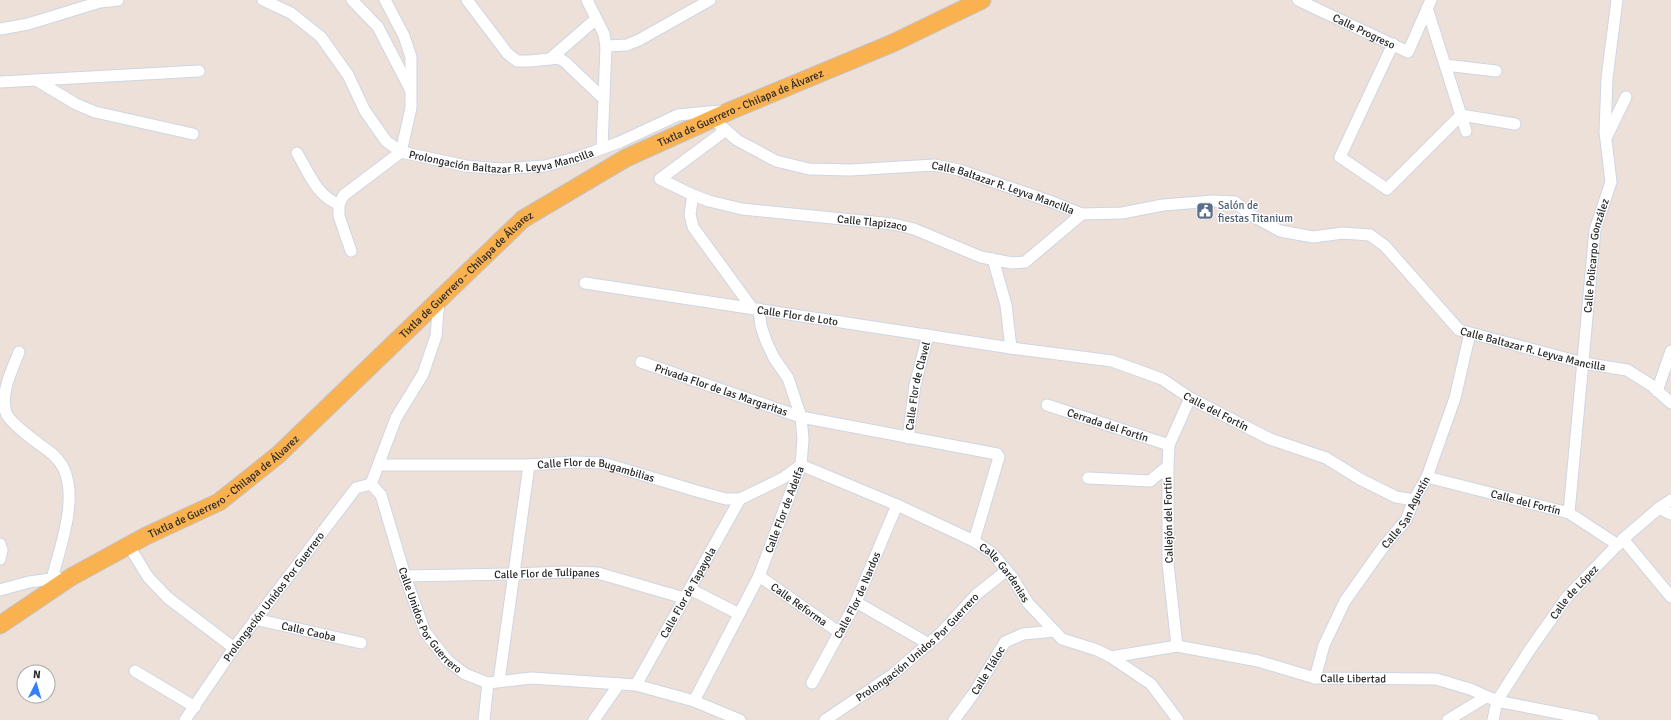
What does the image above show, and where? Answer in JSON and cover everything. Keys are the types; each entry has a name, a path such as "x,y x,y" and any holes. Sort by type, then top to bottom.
{"main road":[{"name":"Tixtla de Guerrero - Chilapa de Álvarez","path":"0,625 71,577 146,536 219,502 278,455 523,219 626,158 719,124 732,110 893,43 982,0"}],"street":[{"path":"0,29 28,24 100,2 118,0"},
{"name":"Prolongación Baltazar R. Leyva Mancilla","path":"263,0 291,13 321,37 348,75 365,111 386,141 401,152 466,166 501,169 545,166 579,157 620,142 678,115 732,110"},
{"path":"352,0 378,27 411,91"},
{"path":"351,250 338,216 338,204 344,195 401,152 411,108 411,57 404,36 385,0"},
{"path":"467,0 507,53 517,61 530,62 559,58 604,99"},
{"path":"586,0 604,34 606,46 602,148"},
{"path":"606,46 627,45 639,40 710,0"},
{"name":"Calle Progreso","path":"1298,0 1408,52 1429,4"},
{"name":"Calle Policarpo González","path":"1569,513 1595,230 1611,182 1606,138 1607,78 1617,0"},
{"path":"1429,4 1445,65 1466,131"},
{"path":"550,59 596,19"},
{"path":"1393,44 1340,157 1387,189 1461,115"},
{"path":"1445,65 1496,71"},
{"path":"0,82 199,71"},
{"path":"36,80 76,104 96,112 193,134"},
{"path":"1606,138 1626,97"},
{"path":"1461,115 1515,124"},
{"name":"Calle Tlapizaco","path":"719,124 660,179 709,202 742,209 893,224 914,229 981,257 1012,263 1025,262 1082,214"},
{"name":"Calle Baltazar R. Leyva Mancilla","path":"719,124 738,140 776,161 809,169 850,170 934,165 959,170 1082,214 1122,214 1170,204 1213,201 1235,202 1251,215 1280,231 1313,237 1343,233 1370,235 1385,246 1458,330 1583,363 1627,370 1651,385 1671,403"},
{"path":"620,142 626,158"},
{"path":"298,153 321,193 330,201 338,204"},
{"name":"Calle Flor de Adelfa","path":"693,195 690,214 693,227 755,308 766,341 774,358 788,378 801,417 803,439 801,465 759,576 694,701"},
{"path":"993,260 1006,304 1011,348"},
{"name":"Calle Flor de Loto","path":"585,283 1011,348"},
{"path":"371,484 396,418 423,374 436,336 439,300"},
{"name":"Calle San Agustín","path":"1315,678 1324,645 1345,601 1384,546 1406,520 1414,500 1427,477 1455,398 1470,333"},
{"name":"Calle Flor de Clavel","path":"908,438 915,385 928,335"},
{"name":"Calle del Fortín","path":"1011,348 1112,361 1162,379 1190,398 1270,440 1326,458 1360,479 1396,497 1414,500"},
{"path":"1657,391 1671,351"},
{"path":"18,352 5,388 4,404 6,414 28,436 57,457 64,470 69,491 68,516 52,579"},
{"name":"Privada Flor de las Margaritas","path":"641,362 801,417 908,438"},
{"name":"Callejón del Fortín","path":"1177,646 1168,564 1169,445 1190,398"},
{"name":"Cerrada del Fortín","path":"1047,406 1169,445"},
{"path":"908,438 997,454 999,456 974,542"},
{"name":"Calle Flor de Bugambilias","path":"379,465 529,465 584,462 603,463 726,499 740,499"},
{"path":"499,681 529,465"},
{"path":"740,499 783,478 801,465"},
{"name":"Calle Gardenias","path":"801,465 897,505 974,542 992,553 1006,570 1028,603 1062,639 1097,650 1111,657 1152,684 1178,720"},
{"path":"1088,478 1150,481 1168,466"},
{"name":"Calle del Fortín","path":"1427,477 1569,513 1620,542 1671,597"},
{"name":"Calle Unidos Por Guerrero","path":"371,484 381,495 405,576 425,632 447,660 465,674 488,683"},
{"name":"Prolongación Unidos Por Guerrero","path":"185,720 255,619 356,488 371,484"},
{"name":"Calle Flor de Tapayola","path":"636,685 740,499"},
{"name":"Calle de López","path":"1497,701 1531,648 1567,597 1620,542 1659,508 1671,500"},
{"name":"Calle Flor de Nardos","path":"812,683 856,602 897,505"},
{"path":"1659,508 1671,514"},
{"path":"0,544 2,550 0,559"},
{"path":"129,546 148,577 168,598 234,648"},
{"name":"Prolongación Unidos Por Guerrero","path":"825,720 892,675 941,634 977,594 1006,570"},
{"name":"Calle Flor de Tulipanes","path":"405,576 566,572 598,573 687,593 739,614"},
{"name":"Calle Reforma","path":"759,576 840,633"},
{"path":"0,590 29,582 71,577"},
{"path":"856,602 929,644"},
{"name":"Calle Caoba","path":"255,619 361,643"},
{"name":"Calle Tláloc","path":"954,720 974,694 1005,642 1023,634 1054,631"},
{"name":"Calle Libertad","path":"1111,657 1177,646 1258,661 1315,678 1436,679 1470,689 1497,701 1593,720"},
{"path":"135,671 195,707"},
{"path":"484,720 488,683 532,678 636,685 694,701 740,720"},
{"path":"594,720 619,684"},
{"path":"1448,720 1486,697"},
{"path":"1493,720 1497,701"}],"place":[{"name":"Salón de fiestas Titanium","path":"1205,211"}]}
